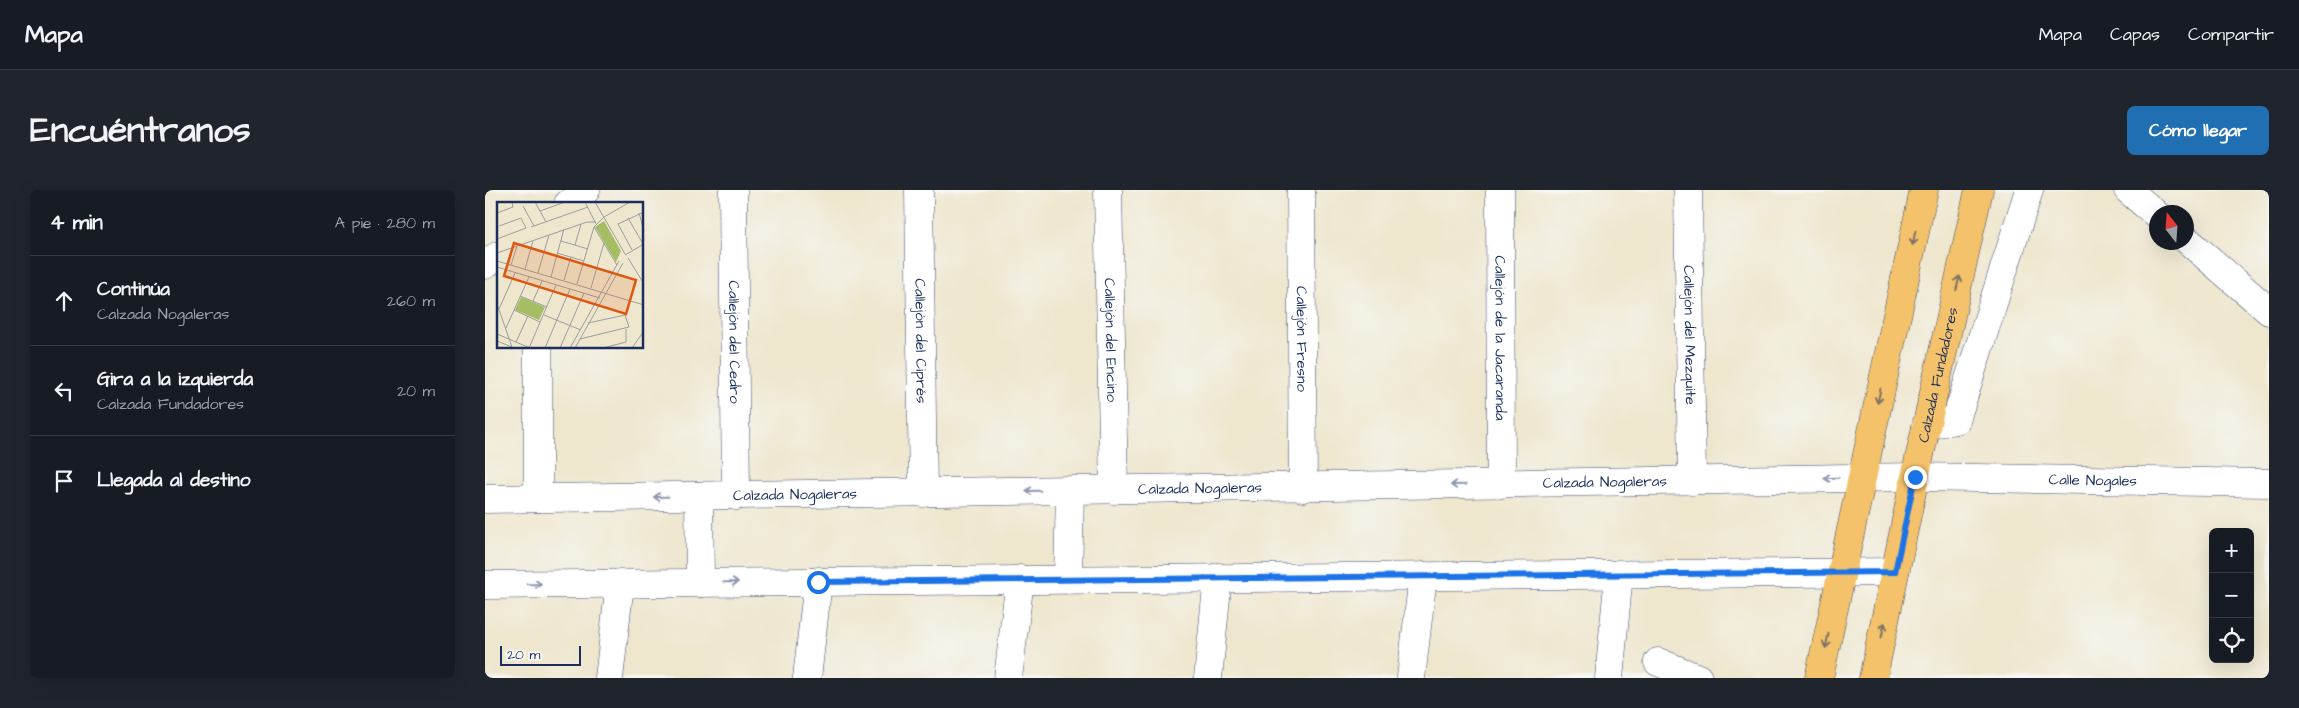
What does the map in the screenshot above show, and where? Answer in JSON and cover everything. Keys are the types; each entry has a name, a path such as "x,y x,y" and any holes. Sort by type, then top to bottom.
{"main road":[{"path":"1819,678 1924,190"},
{"name":"Calzada Fundadores","path":"1873,678 1915,477 1979,190"}],"street":[{"path":"571,202 586,190"},
{"name":"Callejón del Cedro","path":"733,190 736,496"},
{"name":"Callejón del Ciprés","path":"919,190 923,493"},
{"name":"Callejón del Encino","path":"1108,190 1114,490"},
{"name":"Callejón Fresno","path":"1301,190 1303,488"},
{"name":"Callejón de la Jacaranda","path":"1500,190 1501,484"},
{"name":"Callejón del Mezquite","path":"1688,190 1691,481"},
{"path":"1927,425 1956,420 2029,190"},
{"path":"2128,190 2149,208"},
{"path":"2194,246 2269,311"},
{"path":"485,265 497,256"},
{"path":"537,349 538,498"},
{"name":"Calzada Nogaleras","path":"485,499 1303,488 1915,477"},
{"name":"Calle Nogales","path":"1915,477 2269,483"},
{"path":"1068,579 1070,491"},
{"path":"699,496 700,583"},
{"path":"485,585 1895,572"},
{"path":"1609,678 1619,574"},
{"path":"1411,678 1423,576"},
{"path":"1208,678 1218,577"},
{"path":"1008,678 1020,579"},
{"path":"807,678 818,582"},
{"path":"609,678 620,583"},
{"path":"1659,662 1698,678"}],"route":[{"path":"818,582 1895,572 1915,477"}]}
